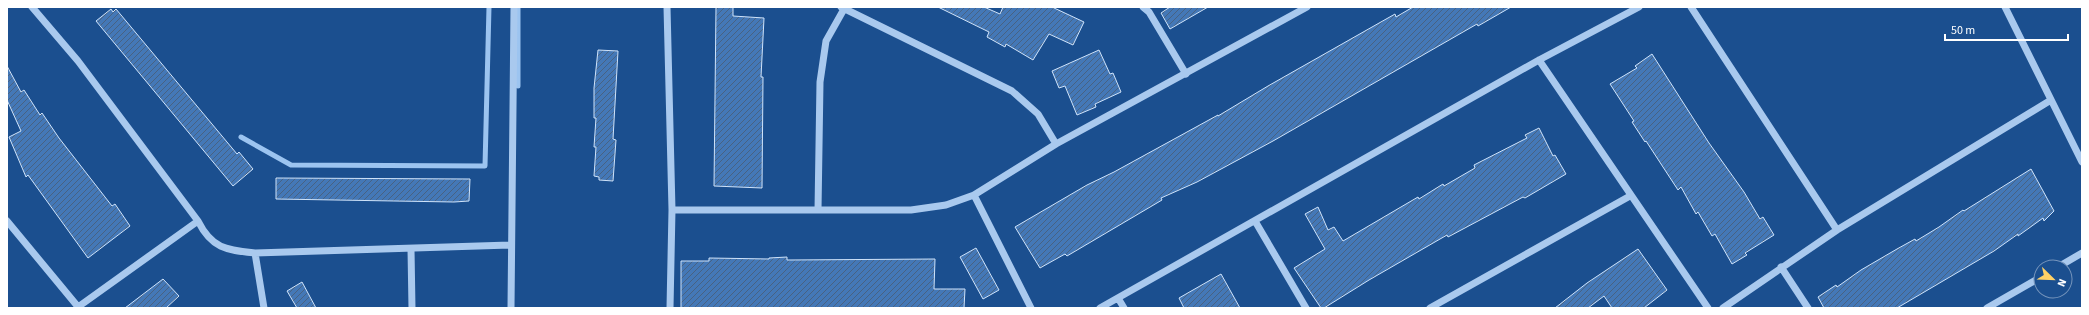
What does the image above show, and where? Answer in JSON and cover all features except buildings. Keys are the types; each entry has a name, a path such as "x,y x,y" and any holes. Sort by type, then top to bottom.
{"street":[{"path":"32,7 78,61 198,221 204,233 225,250 255,253 511,245"},
{"path":"511,308 514,7"},
{"path":"667,7 672,210 670,308"},
{"path":"1143,7 1149,12 1186,74"},
{"path":"672,210 911,210 946,205 974,195 1056,144 1307,7"},
{"path":"1100,308 1539,60 1639,7"},
{"path":"1691,7 1837,230"},
{"path":"2005,7 2082,162"},
{"path":"818,210 821,75 826,41 843,8 1012,91 1038,114 1056,144"},
{"path":"1539,60 1630,196 1708,308"},
{"path":"1723,308 1837,230 2051,100"},
{"path":"974,195 1031,308"},
{"path":"1430,308 1630,196"},
{"path":"7,220 78,308 198,221"},
{"path":"1255,221 1306,308"},
{"path":"411,249 412,308"},
{"path":"255,253 264,308"},
{"path":"2072,259 2082,253"},
{"path":"1781,267 1808,308"},
{"path":"1987,308 2033,282"},
{"path":"1118,298 1124,308"}],"waterway":[{"path":"241,137 291,165 485,166 489,7"},
{"path":"518,7 518,86"}]}
